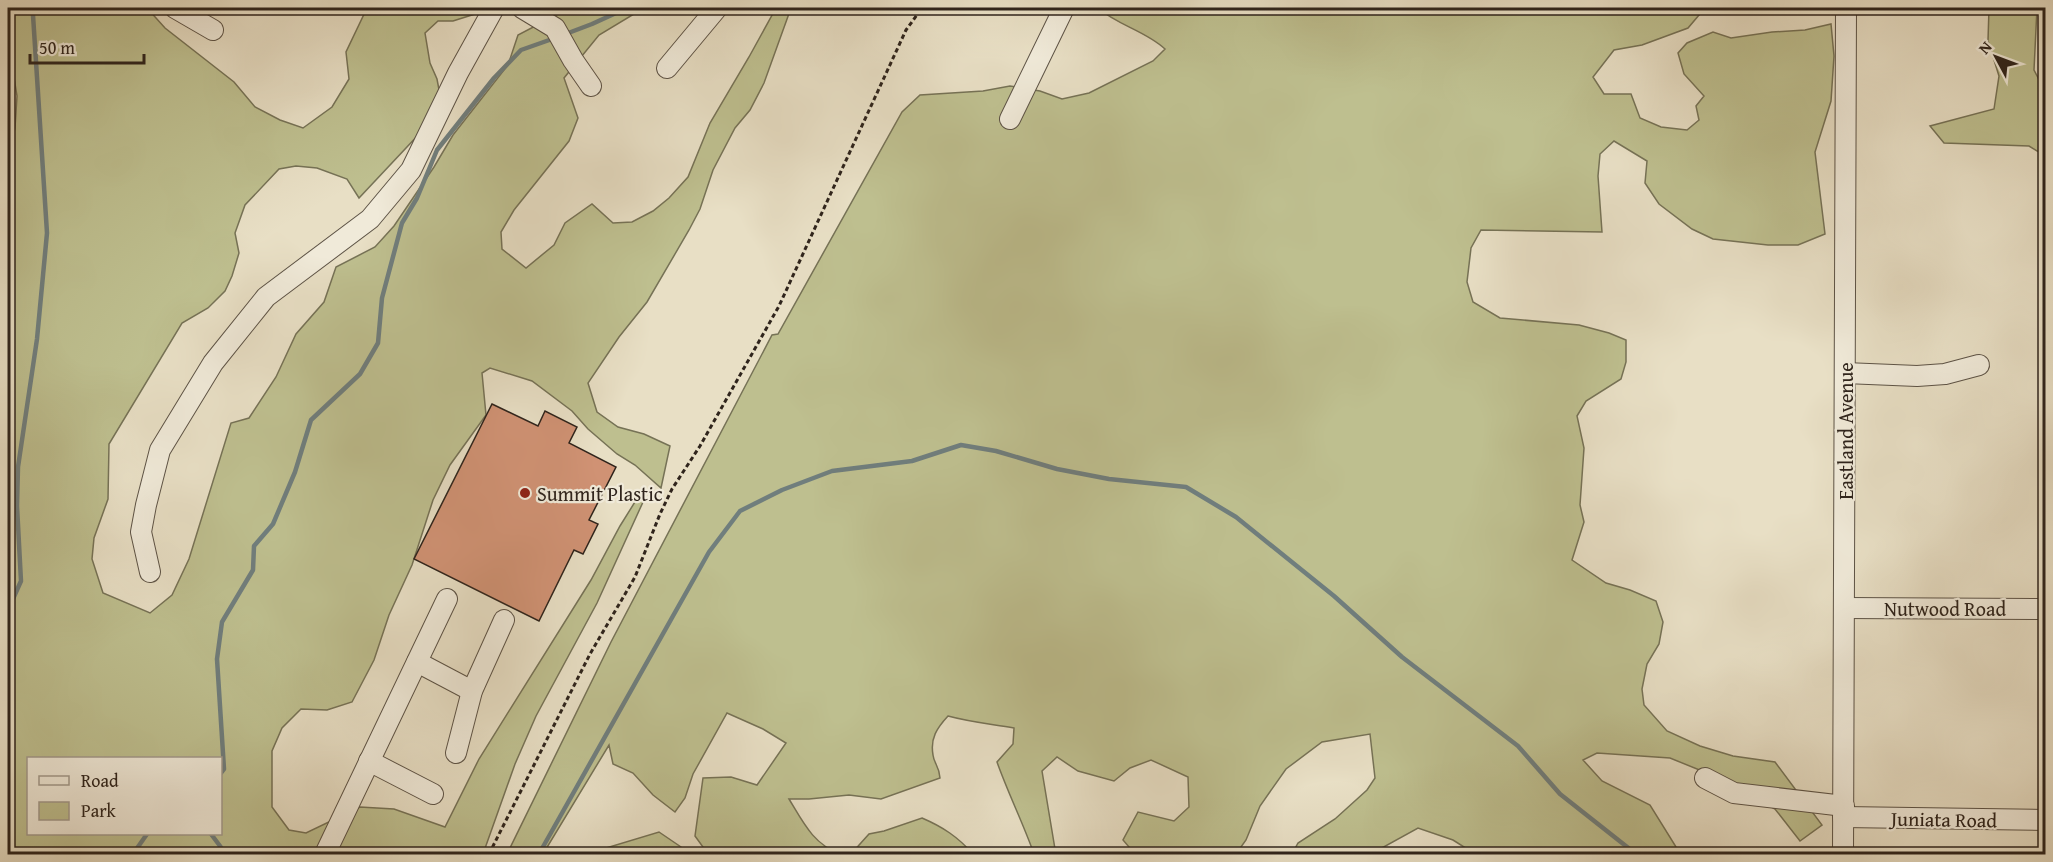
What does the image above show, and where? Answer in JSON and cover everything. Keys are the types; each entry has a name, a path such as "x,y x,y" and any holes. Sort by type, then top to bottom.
{"street":[{"path":"175,8 213,30"},
{"path":"150,572 141,532 160,450 207,373 266,297 370,219 411,170 458,73 494,8"},
{"path":"522,8 559,35 591,86"},
{"path":"667,68 717,8"},
{"path":"1010,119 1064,8"},
{"name":"Eastland Avenue","path":"1843,855 1846,8"},
{"path":"1845,373 1917,376 1945,374 1979,365"},
{"path":"325,855 447,599"},
{"name":"Nutwood Road","path":"1845,608 2046,609"},
{"path":"456,753 472,691 504,620"},
{"path":"417,662 472,691"},
{"path":"369,761 433,794"},
{"name":"Juniata Road","path":"1706,778 1734,793 1843,811 2046,820"}],"path":[{"path":"489,855 590,654 635,578 672,489 700,446 779,306 906,30 922,8"}],"green space":[{"path":"16,8 147,8 165,28 234,82 255,107 280,120 303,128 332,107 349,79 346,52 367,8 471,8 475,14 453,21 438,21 425,33 430,63 437,79 440,95 421,132 359,198 347,179 317,168 296,166 279,169 245,205 235,233 239,253 225,291 208,308 182,323 109,444 108,499 94,538 92,559 103,593 150,613 172,595 189,559 231,423 249,418 276,377 296,334 324,302 336,267 375,247 394,226 453,135 508,65 518,35 564,11 565,8 644,8 599,35 564,78 578,118 569,141 514,210 501,232 502,249 526,268 554,245 565,223 592,204 613,223 632,222 653,211 669,198 688,177 710,123 776,8 791,8 764,83 750,110 735,128 713,170 700,209 689,230 647,302 619,337 588,383 597,412 618,427 644,434 670,446 661,488 588,429 572,411 532,381 490,368 482,373 486,415 450,465 433,500 412,565 389,615 374,660 352,702 327,710 301,709 282,728 272,751 272,807 289,830 306,833 360,807 394,809 445,827 479,759 591,580 643,489 643,502 597,603 536,716 515,764 483,854 8,854 8,162 15,128 17,96 8,40 8,14"},
{"path":"1098,8 1324,8 1339,14 1345,8 1705,8 1688,28 1642,45 1614,50 1593,77 1604,94 1631,94 1640,118 1661,127 1687,130 1699,120 1696,106 1704,96 1684,74 1678,53 1687,43 1713,32 1731,38 1805,30 1831,24 1834,56 1831,101 1815,152 1825,234 1798,245 1768,245 1713,239 1692,229 1659,204 1645,183 1647,161 1614,141 1600,154 1598,176 1602,232 1481,230 1471,248 1467,282 1473,302 1500,318 1579,325 1626,340 1626,362 1621,379 1586,401 1577,416 1584,448 1580,505 1584,522 1572,560 1606,583 1656,601 1663,622 1659,644 1647,664 1642,689 1644,705 1667,731 1700,746 1733,756 1775,762 1822,825 1800,841 1775,809 1729,782 1670,758 1597,753 1583,760 1602,781 1650,805 1676,847 1686,854 1578,854 1564,848 1561,854 1475,854 1453,840 1418,828 1371,854 1292,854 1298,843 1335,819 1367,790 1375,778 1370,734 1322,742 1286,769 1260,806 1246,840 1236,854 1135,854 1123,840 1138,812 1174,821 1189,807 1188,777 1151,760 1130,768 1114,781 1078,771 1057,757 1042,771 1055,849 1044,854 1034,854 997,762 1013,744 1014,728 948,716 938,729 932,749 940,778 881,799 849,795 789,799 804,824 816,838 840,854 736,854 724,850 708,854 695,836 703,778 731,777 757,785 786,743 763,729 727,713 693,774 685,798 675,812 653,795 633,773 613,764 609,745 543,854 507,854 611,642 772,335 778,334 902,112 920,95 983,91 1010,86 1040,91 1062,99 1089,93 1153,61 1165,49 1149,37"},
{"path":"1989,8 2037,8 2034,70 2045,91 2045,156 2029,146 1944,143 1930,126 1994,109 1999,76 1988,41"},
{"path":"922,818 950,833 973,854 851,854 869,834"},
{"path":"659,832 681,847 686,854 607,854 606,848"}],"building":[{"name":"Summit Plastic","path":"492,404 538,426 545,411 577,427 569,443 616,467 589,520 598,524 583,554 574,550 539,621 414,559"}],"waterway":[{"path":"8,610 21,581 17,506 18,467 37,339 47,233 33,15 29,8"},
{"path":"563,35 627,8"},
{"path":"222,772 224,769 217,659 222,622 253,570 254,546 273,524 295,472 311,420 360,374 378,343 382,298 402,223 417,198 437,150 494,78 521,50 555,38"},
{"path":"539,854 709,552 740,511 782,490 832,471 912,461 961,445 996,451 1057,469 1109,479 1186,487 1236,517 1334,596 1402,657 1518,746 1560,794 1636,854"},
{"path":"133,854 146,835"},
{"path":"212,835 226,854"},
{"path":"8,849 8,854"}],"place":[{"name":"Summit Plastic","path":"525,493"}]}
